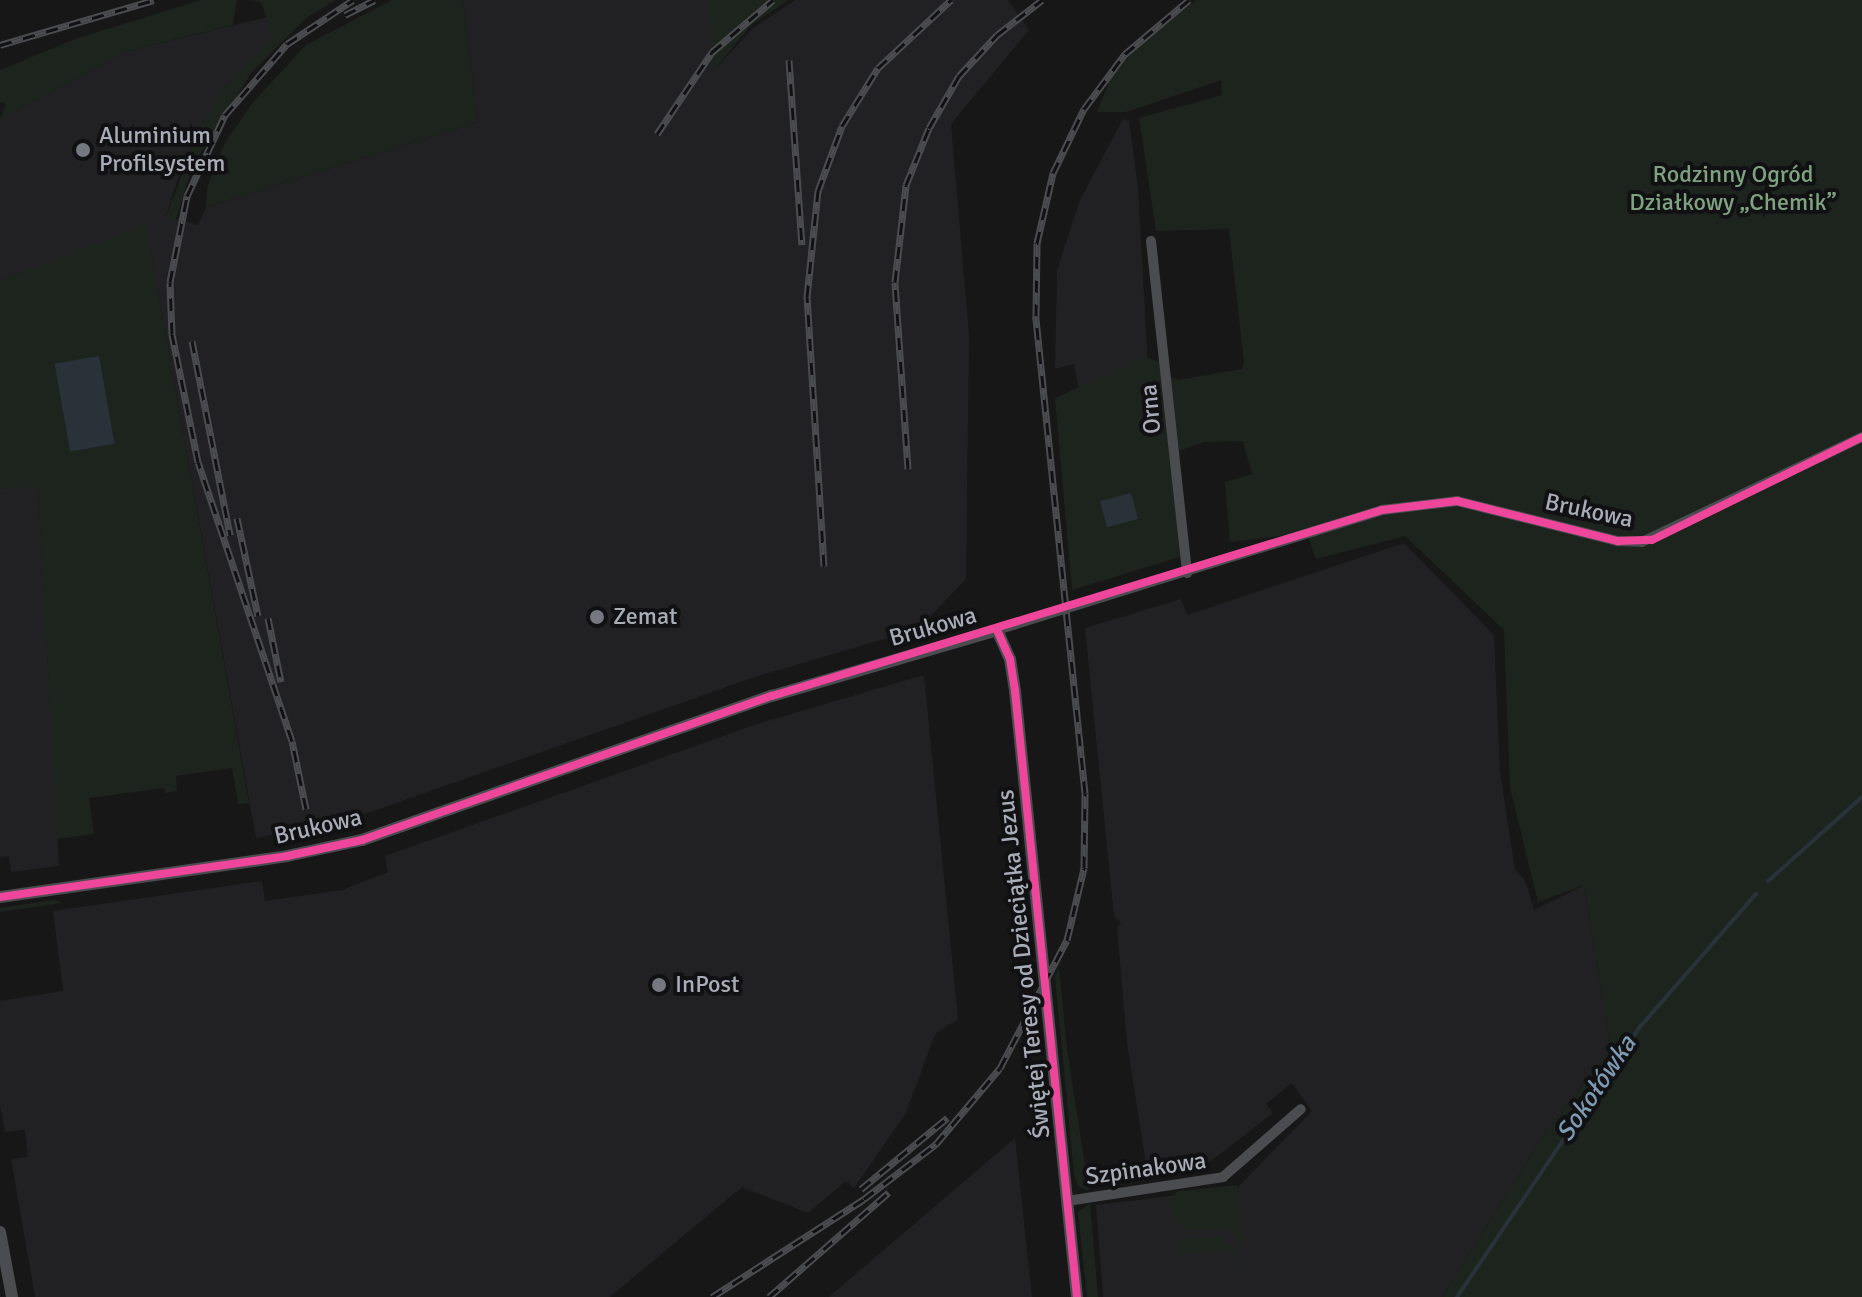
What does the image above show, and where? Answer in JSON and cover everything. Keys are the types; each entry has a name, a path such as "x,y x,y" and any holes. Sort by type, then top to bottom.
{"street":[{"name":"Orna","path":"1151,241 1187,573"},
{"name":"Brukowa","path":"0,897 337,846 772,696 1187,573 1382,510 1457,501 1618,541 1642,542 1678,529 1862,437"},
{"name":"Świętej Teresy od Dzieciątka Jezus","path":"997,630 1015,691 1077,1297"},
{"name":"Szpinakowa","path":"1067,1201 1223,1177 1301,1109"},
{"path":"0,1232 12,1297"}],"shaded area":[{"path":"463,0 708,0 715,69 753,28 795,0 1008,0 1029,30 951,124 969,335 966,579 918,629 755,677 345,821 256,838 146,225 0,281 0,119 128,51 267,17 273,38 225,86 179,175 166,216 198,225 206,207 478,122"},
{"path":"1123,119 1129,121 1138,187 1149,385 1080,396 1074,364 1055,369 1057,270 1080,200"},
{"path":"99,356 114,444 70,451 55,364"},
{"path":"38,486 59,866 11,872 9,856 0,857 0,489"},
{"path":"1131,493 1138,519 1107,527 1100,501"},
{"path":"1404,543 1494,635 1500,772 1515,870 1525,880 1534,910 1584,885 1611,1050 1547,1130 1442,1297 1103,1297 1096,1205 1237,1188 1312,1111 1292,1083 1266,1104 1273,1113 1194,1174 1148,1177 1127,1043 1117,928 1121,923 1114,916 1085,628 1181,599 1187,615"},
{"path":"924,675 958,1019 935,1034 906,1113 854,1188 846,1181 808,1213 742,1187 610,1297 35,1297 11,1159 28,1157 25,1130 5,1132 0,1105 0,1001 63,991 53,911 262,881 265,901 342,890 388,872 385,856 760,723"},
{"path":"1015,1138 1032,1297 829,1297 831,1295"}],"green space":[{"path":"201,0 237,0 233,25 128,51 0,119 6,103 0,102 0,70 78,38"},
{"path":"252,0 336,0 306,18 252,72 192,167 176,219 166,217 200,127 225,86 272,38 262,3"},
{"path":"392,0 463,0 478,122 206,207 207,188 224,144 253,102 306,45"},
{"path":"708,0 789,0 751,25 714,70"},
{"name":"Rodzinny Ogród Działkowy „Chemik”","path":"1197,0 1862,0 1862,1297 1442,1297 1547,1130 1611,1050 1584,885 1538,902 1510,788 1504,630 1405,536 1316,559 1307,533 1230,542 1225,482 1252,474 1243,441 1204,442 1170,454 1180,557 1072,590 1055,398 1146,357 1160,362 1162,374 1178,380 1242,369 1244,362 1229,229 1156,231 1139,118 1222,95 1221,80 1126,112 1097,112 1111,78 1139,45"},
{"path":"146,224 249,803 238,804 232,768 176,776 177,791 165,793 164,788 89,798 94,834 57,839 38,487 0,489 0,281"},
{"path":"55,900 63,903 0,912 0,908"},
{"path":"1059,968 1067,1049 1089,1191 1078,1186 1074,1174 1055,976"},
{"path":"1237,1185 1244,1249 1230,1231 1188,1230 1173,1220 1169,1201 1178,1191"},
{"path":"1090,1203 1098,1297 1087,1297 1078,1212"},
{"path":"1220,1236 1237,1250 1241,1296 1234,1250 1175,1255 1179,1240"}],"waterway":[{"name":"Sokołówka","path":"1768,881 1862,797"},
{"name":"Sokołówka","path":"1457,1297 1639,1028 1756,894"}],"railway":[{"path":"0,45 154,0"},
{"path":"306,809 292,741 198,462 172,334 170,282 187,196 225,115 287,44 353,0"},
{"path":"345,15 374,0"},
{"path":"657,134 712,52 773,0"},
{"path":"824,566 807,297 818,191 842,126 878,68 951,0"},
{"path":"908,469 895,282 906,185 929,128 959,76 997,35 1042,0"},
{"path":"712,1297 864,1199 936,1144 1000,1068 1067,940 1084,868 1085,793 1036,316 1037,243 1053,173 1084,109 1125,54 1189,0"},
{"path":"789,60 802,245"},
{"path":"192,341 230,535"},
{"path":"237,518 258,616"},
{"path":"268,618 281,682"},
{"path":"861,1189 947,1118"},
{"path":"769,1297 889,1192"}],"cycle path":[{"path":"0,897 287,856 362,840 772,696 1382,510 1457,501 1618,541 1652,540 1862,437"},
{"path":"997,630 1010,659 1015,691 1077,1297"}],"place":[{"name":"Aluminium Profilsystem","path":"83,150"},
{"name":"Zemat","path":"597,617"},
{"name":"InPost","path":"659,985"}]}
